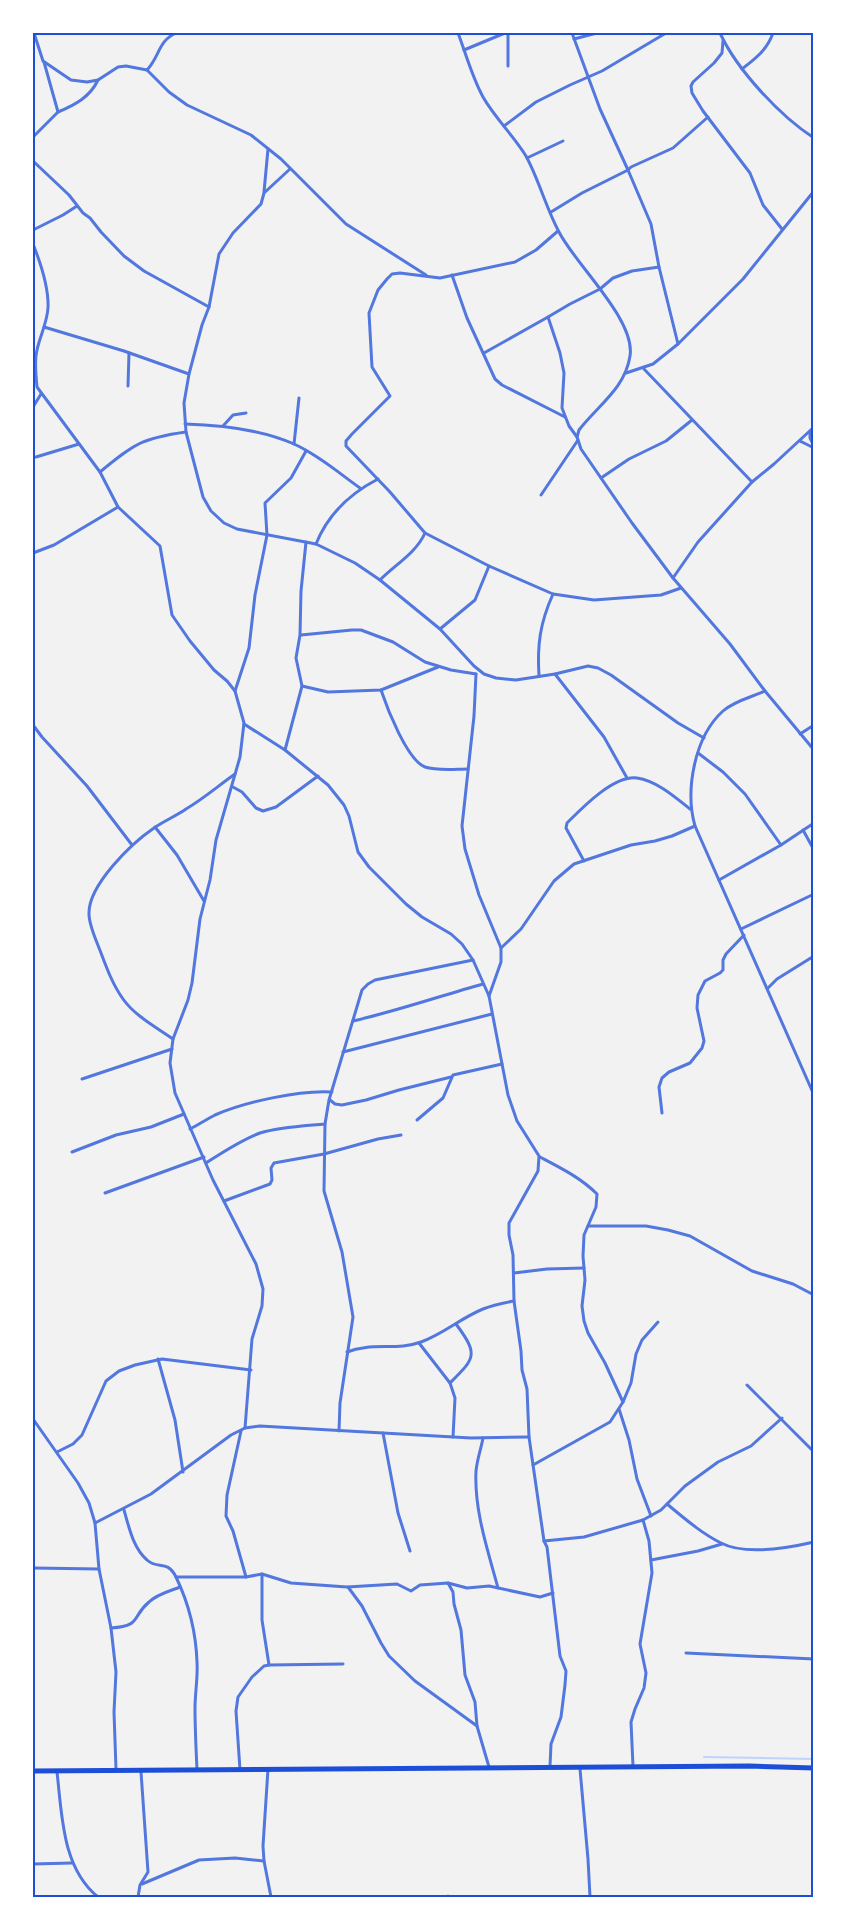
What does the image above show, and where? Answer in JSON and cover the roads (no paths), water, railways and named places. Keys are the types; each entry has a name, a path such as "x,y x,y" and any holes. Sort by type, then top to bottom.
{"main road":[{"path":"33,1771 633,1766 814,1768"}],"street":[{"path":"34,33 58,112"},
{"path":"147,70 163,42 176,33"},
{"path":"458,33 484,98 527,158 558,231 572,254 600,289 626,330 631,346 626,373 612,395 579,430 577,439 541,495"},
{"path":"464,50 507,33 508,66"},
{"path":"572,33 600,110 651,224 678,344"},
{"path":"574,39 597,33"},
{"path":"504,126 536,102 588,78 666,33"},
{"path":"720,33 742,69 789,119 814,138"},
{"path":"742,69 767,47 773,33"},
{"path":"723,41 723,49 719,58 696,78 691,86 692,93 750,173 763,204 782,229"},
{"path":"44,62 71,80 87,82 98,80 118,66 147,70 169,92 187,105 251,135 281,159 346,224 428,276"},
{"path":"33,137 58,112 79,102 94,88 98,80"},
{"path":"551,212 631,167 673,148 708,117"},
{"path":"527,158 563,141"},
{"path":"267,149 261,204 233,232 219,254 209,307 189,374 184,403 185,424 202,497 212,512 224,523 237,528 316,544 355,563 380,580 440,629 484,674"},
{"path":"33,160 69,195 124,256 144,271 209,307"},
{"path":"264,193 290,169"},
{"path":"626,373 644,369 653,364 678,344 743,279 814,191"},
{"path":"33,230 77,206"},
{"path":"558,231 536,250 515,262 440,278 400,273 390,276 378,290 369,310 372,367 390,396 351,434 346,445 425,533 489,566 554,594 594,600 661,595 681,588"},
{"path":"33,244 45,282 48,307 44,327 35,350 37,387 100,472 118,507 160,546 172,615 214,670 235,691 244,723 240,757 216,840 200,919 192,984 173,1039 170,1063 175,1093 183,1114 256,1264 263,1289 262,1306 252,1339 245,1428"},
{"path":"484,353 600,289 608,281 622,274 659,267"},
{"path":"452,275 467,318 491,373 502,385 565,417"},
{"path":"548,317 564,373 562,408 581,449 673,578 730,644 814,750"},
{"path":"44,327 189,374"},
{"path":"128,386 129,353"},
{"path":"644,369 752,482"},
{"path":"33,407 41,394"},
{"path":"294,444 299,398"},
{"path":"223,426 233,415 246,413"},
{"path":"601,478 629,459 666,441 692,420"},
{"path":"185,424 223,426 253,431 294,444 360,488"},
{"path":"673,578 698,542 752,482 814,427"},
{"path":"100,472 127,449 141,442 156,436 186,432"},
{"path":"810,432 814,447"},
{"path":"800,441 814,447"},
{"path":"36,457 79,444"},
{"path":"235,691 249,648 257,585 267,534 265,503 291,478 306,451"},
{"path":"316,544 328,519 360,488 378,479"},
{"path":"33,554 54,545 118,507"},
{"path":"380,580 420,543 425,533"},
{"path":"285,750 302,686 296,658 300,635 301,591 306,542"},
{"path":"440,629 475,600 489,566"},
{"path":"539,676 540,634 546,611 554,594"},
{"path":"300,635 361,630 393,642 425,662 507,680 555,674 588,666 598,668 678,723 704,738"},
{"path":"302,686 328,692 381,690 440,667"},
{"path":"476,674 474,716 462,826 465,849 479,895 501,948 501,962 489,996"},
{"path":"555,674 604,737 627,778"},
{"path":"381,690 388,711 418,763 427,767 468,769"},
{"path":"765,690 723,711 704,738 690,788 691,810 695,826 814,1095"},
{"path":"244,723 285,750 328,786 344,805 358,852 369,867 406,904 422,917 451,934 462,944 472,960 489,996 508,1095 517,1121 539,1156 579,1178 597,1194 596,1207 584,1235 582,1306 588,1333 624,1402"},
{"path":"33,724 87,786 132,845"},
{"path":"800,734 814,725"},
{"path":"698,753 723,772 745,794 781,845"},
{"path":"173,1039 138,1015 123,1000 108,973 89,915 91,902 95,891 132,845 155,827 186,810 236,773"},
{"path":"232,787 242,792 256,808 263,810 276,807 318,776"},
{"path":"584,861 566,828 567,823 604,790 627,778 638,778 651,782 669,792 691,810"},
{"path":"719,880 781,845 814,823"},
{"path":"501,948 521,929 554,881 574,864 631,845 672,836 695,826"},
{"path":"155,827 177,855 204,900"},
{"path":"803,830 814,850"},
{"path":"741,929 814,894"},
{"path":"662,1113 659,1087 662,1078 669,1072 690,1064 702,1048 704,1041 697,1008 698,995 705,981 720,974 726,954 744,935"},
{"path":"768,988 777,979 814,956"},
{"path":"339,1431 340,1403 353,1317 342,1252 324,1191 325,1124 329,1100 362,990 368,984 375,980 472,960"},
{"path":"353,1021 483,984"},
{"path":"343,1052 492,1014"},
{"path":"82,1079 172,1049"},
{"path":"329,1100 342,1105 366,1101 399,1089 502,1064"},
{"path":"417,1120 443,1098 452,1077"},
{"path":"190,1130 215,1115 246,1105 310,1091 332,1092"},
{"path":"72,1152 116,1135 151,1126 183,1114"},
{"path":"206,1163 223,1151 260,1134 325,1124"},
{"path":"224,1201 270,1184 271,1168 274,1164 401,1135"},
{"path":"105,1193 204,1156"},
{"path":"539,1156 538,1172 509,1223 514,1301 522,1370 527,1389 529,1437 544,1541 547,1547 560,1656 566,1671 561,1717 551,1744 550,1768"},
{"path":"587,1226 646,1226 690,1236 752,1271 793,1284 814,1295"},
{"path":"513,1273 584,1268"},
{"path":"347,1352 357,1347 397,1347 419,1343 480,1310 495,1304 514,1301"},
{"path":"533,1465 610,1422 624,1402 631,1383 636,1354 642,1340 658,1322"},
{"path":"450,1383 472,1358 466,1337 456,1324"},
{"path":"419,1343 450,1383 455,1398 453,1437"},
{"path":"57,1452 73,1444 82,1435 106,1381 111,1376 135,1365 158,1359 170,1359 251,1370"},
{"path":"158,1359 175,1420 183,1472"},
{"path":"747,1385 814,1452"},
{"path":"619,1409 629,1440 637,1479 651,1516"},
{"path":"544,1541 584,1537 651,1516 685,1486 718,1462 751,1446 782,1418"},
{"path":"33,1419 89,1503 95,1523 99,1569 111,1628 116,1672 114,1712 116,1770"},
{"path":"95,1523 151,1494 245,1428 260,1426 453,1437 529,1437"},
{"path":"241,1431 226,1495 226,1516 233,1531 246,1577"},
{"path":"383,1433 398,1513 410,1551"},
{"path":"483,1438 476,1472 478,1498 498,1588"},
{"path":"667,1504 722,1544 759,1550 814,1542"},
{"path":"123,1509 140,1553 148,1562 171,1568 188,1604 195,1634 197,1663 195,1708 197,1770"},
{"path":"633,1766 631,1722 634,1709 644,1688 646,1673 640,1644 652,1574 643,1520"},
{"path":"651,1560 722,1544"},
{"path":"33,1568 99,1569"},
{"path":"262,1574 262,1620 268,1665"},
{"path":"176,1577 246,1577 262,1574 291,1583 347,1587 397,1584 411,1591 420,1585 448,1583 467,1588 489,1586 540,1597 553,1593"},
{"path":"448,1583 453,1592 461,1630 465,1675 475,1702 477,1726 489,1767"},
{"path":"111,1628 130,1625 148,1602 180,1587"},
{"path":"347,1587 362,1606 389,1656 415,1681 477,1726"},
{"path":"686,1653 814,1659"},
{"path":"240,1770 236,1711 238,1697 252,1677 268,1665 343,1664"},
{"path":"580,1767 590,1897"},
{"path":"268,1769 262,1846 271,1897"},
{"path":"57,1770 63,1823 72,1863 88,1888 99,1897"},
{"path":"138,1897 140,1885 148,1872 141,1770"},
{"path":"140,1885 199,1860 235,1857 264,1861"},
{"path":"33,1864 72,1863"}],"waterway":[{"path":"704,1757 814,1759"}]}
